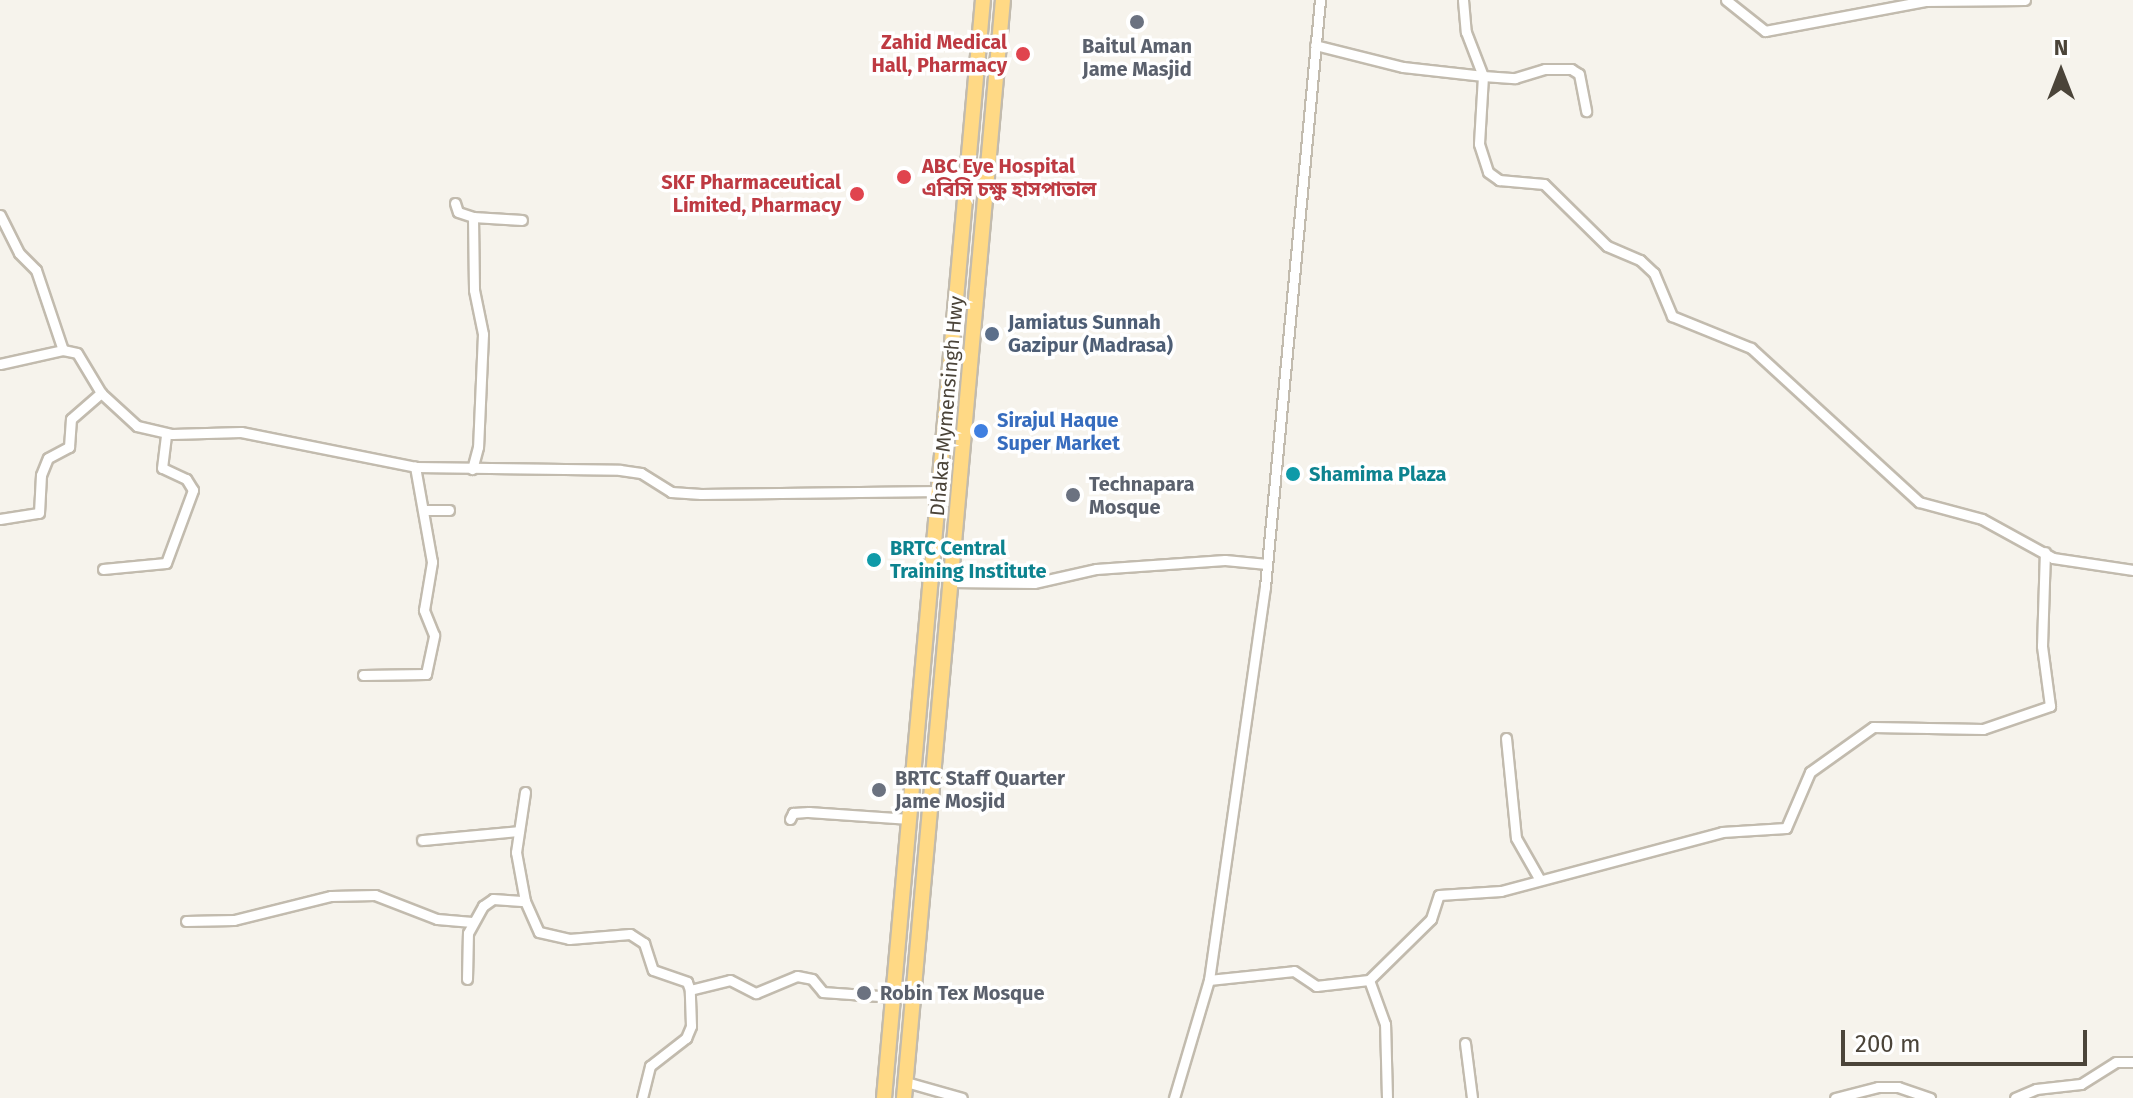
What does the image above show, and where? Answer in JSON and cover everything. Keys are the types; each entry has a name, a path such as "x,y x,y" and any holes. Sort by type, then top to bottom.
{"highway":[{"name":"Dhaka-Mymensingh Hwy","path":"884,1098 983,0"},
{"name":"Dhaka-Mymensingh Hwy","path":"904,1098 1003,0"}],"street":[{"path":"1174,1098 1209,980 1267,564 1320,0"},
{"path":"1463,0 1466,32 1483,76 1479,144 1488,172 1499,180 1544,184 1607,246 1640,260 1654,273 1672,316 1751,348 1919,502 1982,519 2045,552 2133,570"},
{"path":"1726,0 1765,31 1925,1 2025,0"},
{"path":"1315,45 1403,67 1483,76 1515,78 1545,69 1571,69 1579,74 1586,111"},
{"path":"455,203 458,212 473,217 522,220"},
{"path":"0,215 19,253 36,270 63,350"},
{"path":"472,469 478,447 483,334 474,290 473,217"},
{"path":"0,364 63,350 85,359 101,393 137,426 166,433 241,432 415,467 620,470 641,473 671,492 701,494 939,491"},
{"path":"0,519 39,513 41,475 48,458 69,447 71,419 101,393"},
{"path":"103,569 166,563 193,490 186,479 162,468 166,433"},
{"path":"363,675 426,674 434,635 424,610 432,574 415,467"},
{"path":"423,510 449,510"},
{"path":"1209,980 1294,971 1316,986 1369,980 1431,919 1439,895 1501,891 1722,832 1786,828 1810,772 1873,727 1983,729 2050,706 2042,646 2045,552"},
{"path":"951,582 1034,583 1096,569 1225,560 1267,564"},
{"path":"1506,738 1516,838 1540,880"},
{"path":"525,792 516,852 525,901 534,926 555,938 637,936 653,970 687,982 691,1026 686,1038 650,1066 642,1098"},
{"path":"790,819 793,813 809,812 909,819"},
{"path":"422,840 519,831"},
{"path":"186,921 234,920 331,896 375,895 437,919 472,922"},
{"path":"467,979 472,922 489,900 525,901"},
{"path":"690,990 730,980 756,993 797,976 812,979 823,992 893,997"},
{"path":"1369,980 1385,1024 1387,1098"},
{"path":"1465,1043 1472,1098"},
{"path":"2015,1098 2036,1089 2081,1084 2116,1062 2133,1062"},
{"path":"906,1082 962,1098"},
{"path":"1835,1098 1878,1087 1898,1087 1930,1098"}],"place":[{"name":"Baitul Aman Jame Masjid","path":"1137,22"},
{"name":"Zahid Medical Hall, Pharmacy","path":"1023,54"},
{"name":"ABC Eye Hospital এবিসি চক্ষু হাসপাতাল","path":"904,177"},
{"name":"SKF Pharmaceutical Limited, Pharmacy","path":"857,194"},
{"name":"Jamiatus Sunnah Gazipur (Madrasa)","path":"992,334"},
{"name":"Sirajul Haque Super Market","path":"981,431"},
{"name":"Shamima Plaza","path":"1293,474"},
{"name":"Technapara Mosque","path":"1073,495"},
{"name":"BRTC Central Training Institute","path":"874,560"},
{"name":"BRTC Staff Quarter Jame Mosjid","path":"879,790"},
{"name":"Robin Tex Mosque","path":"864,993"}]}
